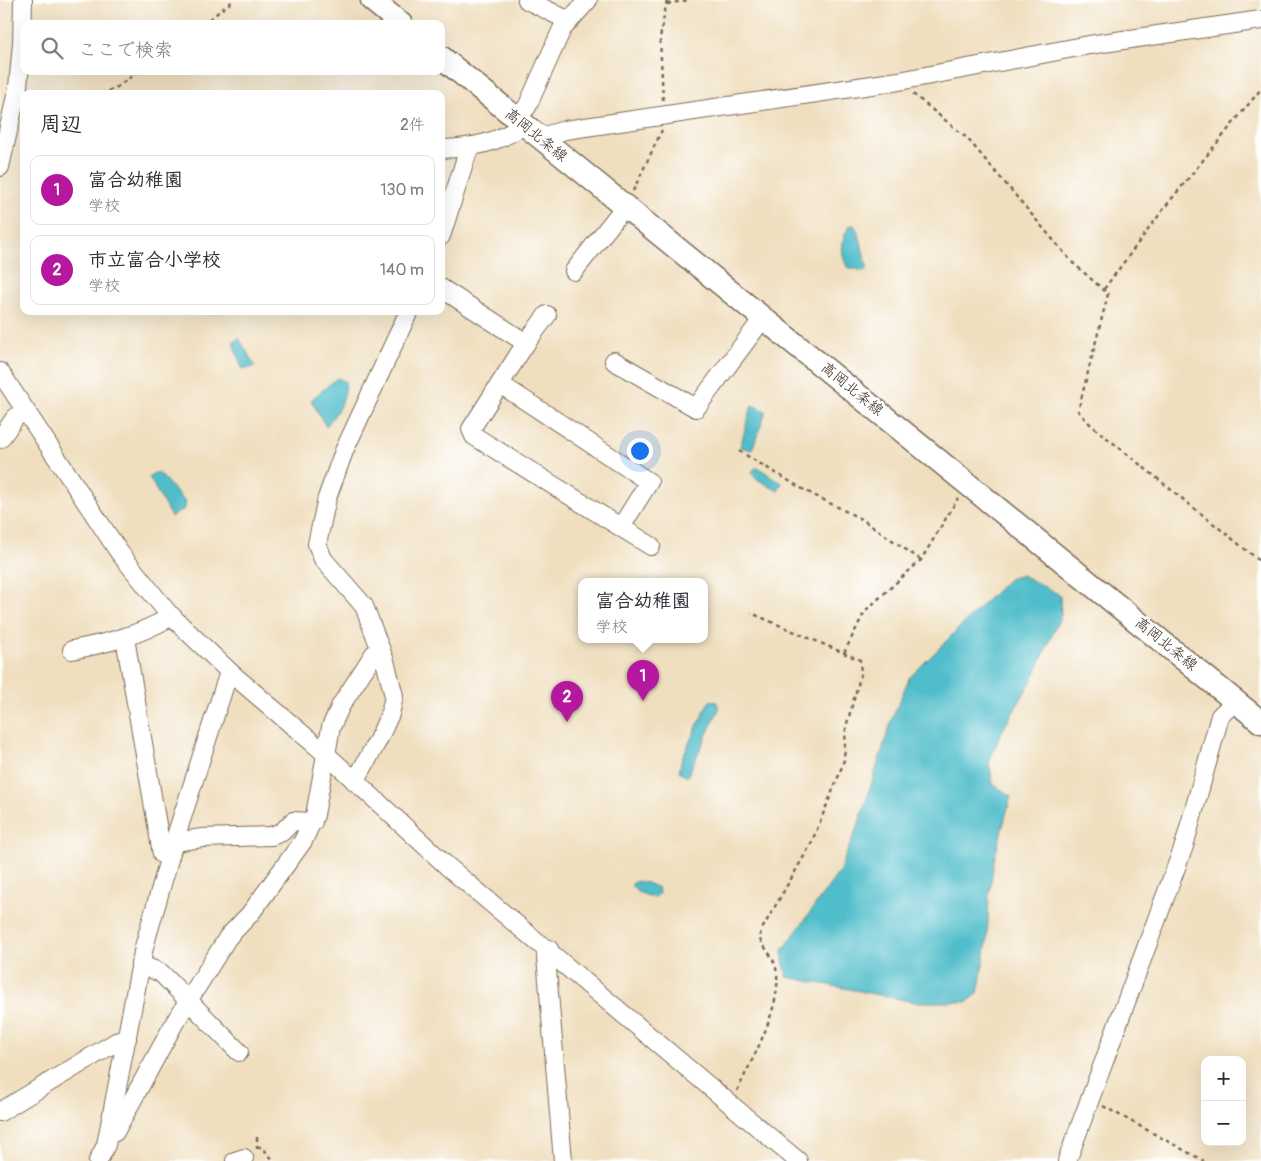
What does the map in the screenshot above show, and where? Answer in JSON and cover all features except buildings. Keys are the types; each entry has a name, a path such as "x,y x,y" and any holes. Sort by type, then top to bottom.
{"main road":[{"path":"372,0 396,20"},
{"name":"高岡北条線","path":"445,60 526,127 626,205 1261,722"}],"street":[{"path":"22,20 23,0"},
{"path":"527,0 561,16 566,22"},
{"path":"526,127 527,107 566,22 588,0"},
{"path":"445,149 469,148 526,127 565,130 664,117 899,81 1089,45 1261,20"},
{"path":"0,167 19,78 20,58"},
{"path":"445,223 469,148"},
{"path":"574,271 626,205"},
{"path":"445,291 526,343"},
{"path":"355,782 390,714 394,696 381,650 364,606 323,560 317,544 327,498 344,451 407,315"},
{"path":"547,315 526,343 471,429 474,436 651,546"},
{"path":"614,361 696,408 764,317"},
{"path":"0,372 119,552 172,616 232,674 325,753 447,866 798,1161"},
{"path":"500,384 648,482 621,527"},
{"path":"0,439 15,418 25,410"},
{"path":"72,650 125,638 150,629 172,616"},
{"path":"125,638 162,854 202,838 271,836 282,832 294,821 313,822"},
{"path":"109,1132 115,1132 189,1000 228,937 250,914 303,841 313,822 331,727 341,705 374,654 381,650"},
{"path":"98,1161 106,1145 109,1132 140,964 172,849 227,678 232,674"},
{"path":"1067,1161 1184,846 1220,716 1235,701"},
{"path":"548,949 546,956 563,1161"},
{"path":"140,964 161,973 239,1052"},
{"path":"0,1112 116,1042 127,1039"}],"path":[{"path":"208,20 234,0"},
{"path":"626,205 663,128 660,38 667,2 688,0"},
{"path":"110,90 134,75"},
{"path":"899,81 968,138 1070,261 1108,294 1078,410 1091,425 1261,562"},
{"path":"1104,289 1165,207 1261,89"},
{"path":"739,451 806,491 863,520 921,560"},
{"path":"844,653 864,611 921,560 967,482"},
{"path":"731,1104 772,1012 778,986 776,967 759,938 762,929 811,844 844,760 846,728 861,674 860,660 751,613"},
{"path":"1090,1100 1204,1161"},
{"path":"245,1155 262,1147 274,1161"}],"water":[{"path":"854,225 859,234 868,268 864,271 847,267 843,256 844,237 849,226"},
{"path":"239,338 255,366 247,369 242,368 233,343"},
{"path":"337,378 345,381 345,394 340,406 326,427 311,400"},
{"path":"752,405 766,411 752,450 740,447"},
{"path":"757,467 782,483 778,491 755,478 752,471"},
{"path":"154,473 159,473 186,503 184,509 171,517 149,477"},
{"path":"1022,575 1060,595 1061,615 1033,678 1000,735 989,763 993,784 1011,796 994,860 989,897 987,942 978,994 967,1002 915,1002 787,977 783,961 783,950 839,872 860,820 892,719 909,678 1008,579"},
{"path":"711,700 717,702 719,709 687,777 679,771 682,758"},
{"path":"636,881 658,888 659,894 655,898 637,892 631,885"}],"place":[{"name":"富合幼稚園","path":"643,701"},
{"name":"市立富合小学校","path":"567,722"}]}
